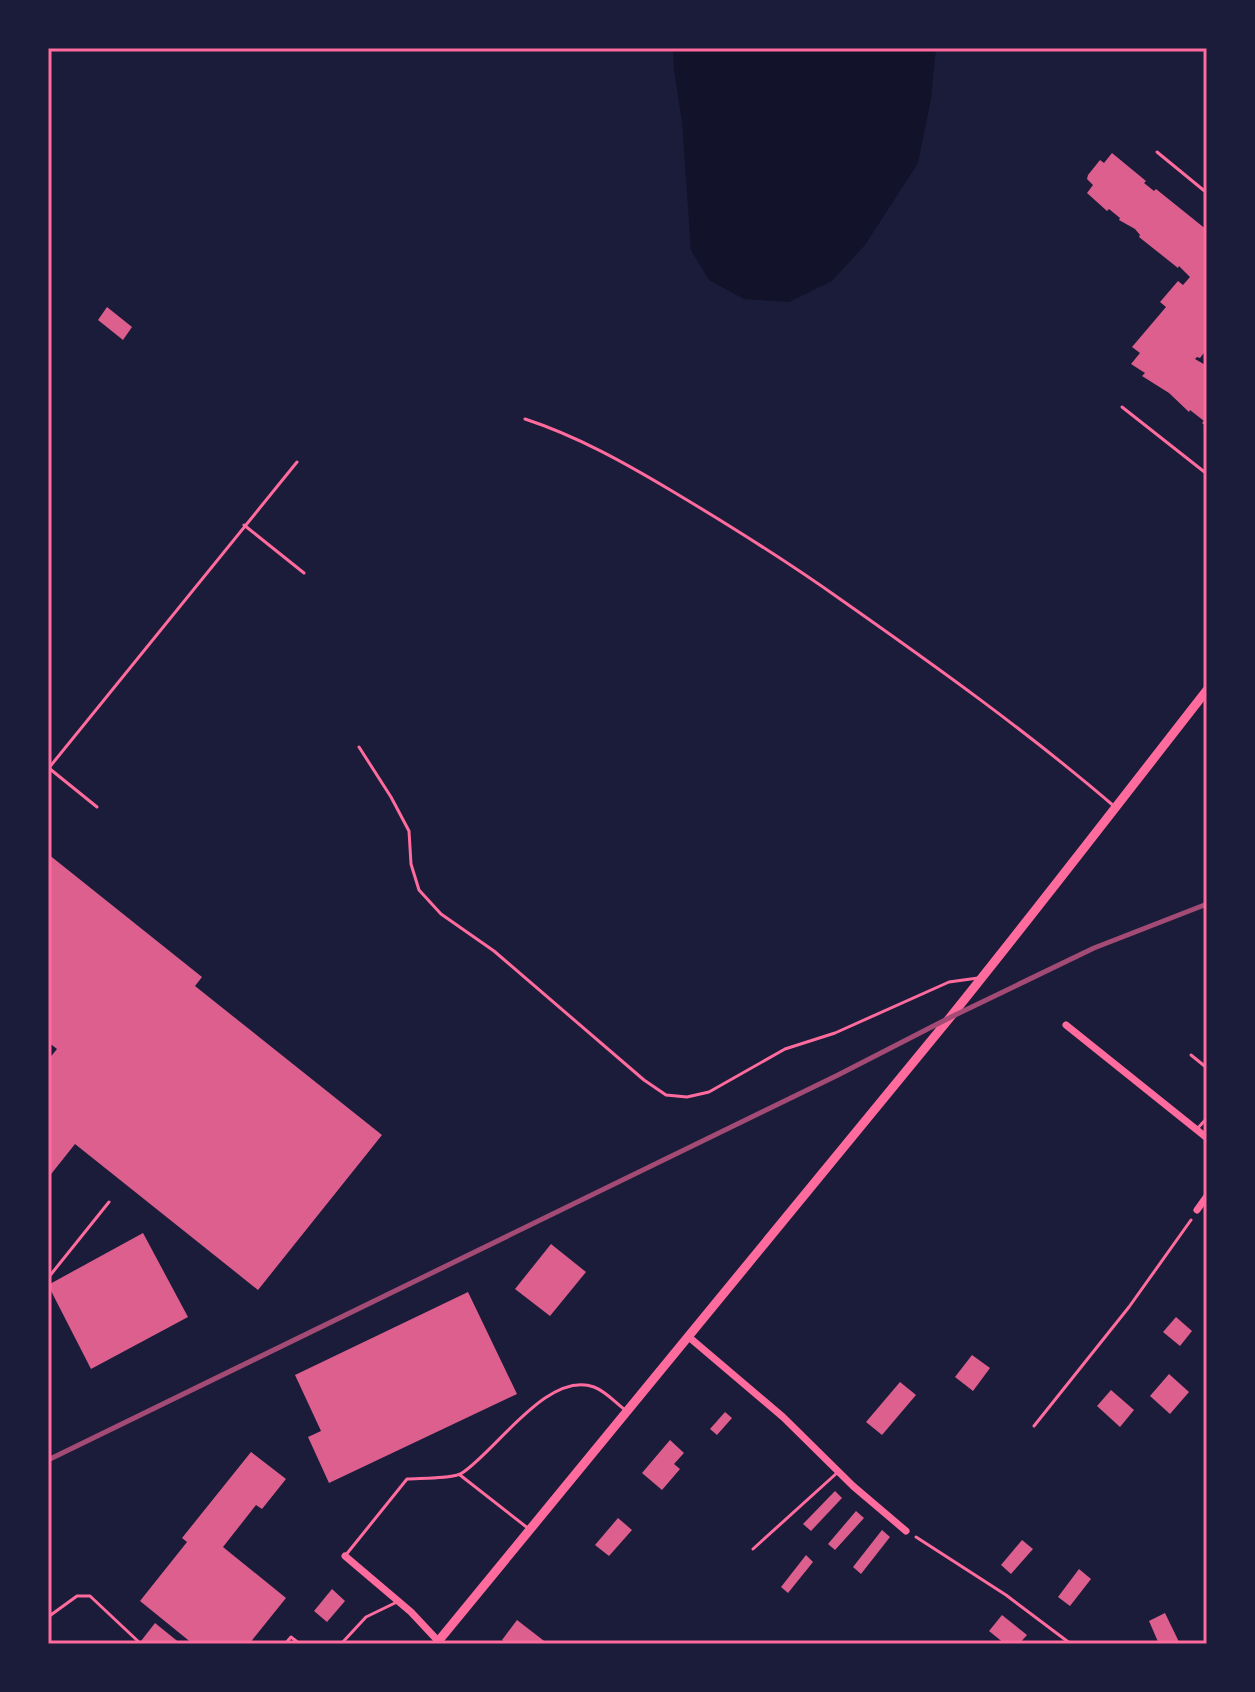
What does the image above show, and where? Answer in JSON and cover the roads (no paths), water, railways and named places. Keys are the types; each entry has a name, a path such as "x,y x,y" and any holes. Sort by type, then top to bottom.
{"street":[{"path":"345,1556 398,1601 439,1643 982,977 1207,690"},
{"path":"1066,1025 1207,1138"},
{"path":"1197,1210 1207,1196"},
{"path":"690,1338 783,1417 838,1472 906,1531"}],"lane":[{"path":"1157,152 1207,193"},
{"path":"1122,407 1207,474"},
{"path":"525,419 561,431 643,474 759,542 928,660 1039,744 1115,807"},
{"path":"97,807 49,769 297,462"},
{"path":"244,525 304,573"},
{"path":"359,747 409,831 411,864 419,890 426,898 441,914 494,951 644,1080 666,1095 687,1097 709,1092 785,1049 897,1008 949,982 982,977"},
{"path":"1191,1055 1207,1068"},
{"path":"1197,1129 1207,1118"},
{"path":"48,1278 109,1202"},
{"path":"345,1556 407,1479 460,1475 539,1402 566,1388 583,1385 596,1388 627,1412"},
{"path":"753,1549 838,1472"},
{"path":"460,1475 529,1529"},
{"path":"48,1617 77,1596 90,1596 141,1644"},
{"path":"341,1644 366,1617 398,1601"},
{"path":"285,1644 291,1637 300,1644"}],"railway":[{"path":"48,1460 1094,948 1207,904"}]}
